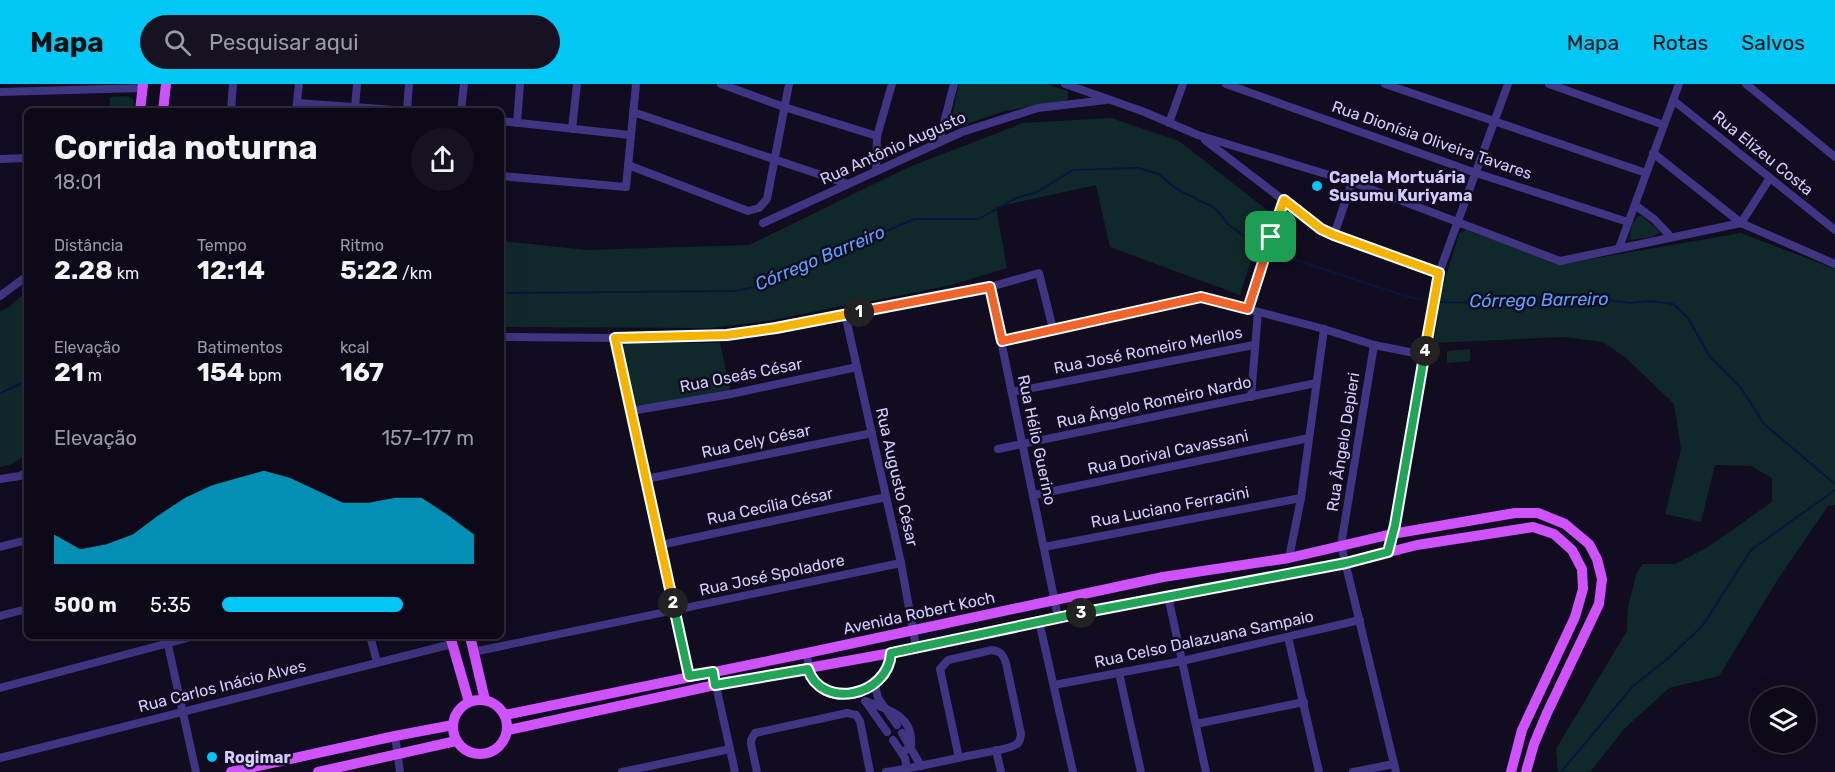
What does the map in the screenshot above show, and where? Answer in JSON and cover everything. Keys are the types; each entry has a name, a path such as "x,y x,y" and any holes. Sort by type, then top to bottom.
{"main road":[{"path":"163,108 166,84"},
{"path":"140,108 143,86"},
{"name":"Avenida Robert Koch","path":"505,715 1163,577 1288,558 1392,534 1515,513 1538,513 1565,524 1589,544 1597,559 1602,579 1599,604 1547,713 1534,744 1526,772"},
{"name":"Avenida Robert Koch","path":"508,730 715,685 891,653 1058,617 1346,563 1461,537 1533,527 1554,534 1572,550 1582,568 1583,589 1575,617 1522,730 1511,772"},
{"path":"471,639 485,700"},
{"path":"451,640 468,702"},
{"path":"485,700 493,703 505,715 508,730 501,746 486,754 469,752 456,741 453,725 458,712 468,702 485,700"},
{"path":"231,772 453,725"},
{"path":"318,772 456,741"}],"street":[{"path":"231,108 233,84"},
{"path":"299,84 297,107 355,108 357,84"},
{"path":"408,108 409,84"},
{"path":"461,108 464,84"},
{"path":"518,123 520,84"},
{"path":"572,129 577,84"},
{"path":"504,176 626,187 636,84"},
{"path":"722,84 784,108 877,136"},
{"path":"628,165 748,211 759,208 768,199 789,84"},
{"path":"876,171 877,136 892,84"},
{"path":"939,142 954,84"},
{"path":"1065,84 1198,135 1352,182 1560,261 1741,223 1770,178"},
{"path":"1169,123 1183,84"},
{"name":"Rua Dionísia Oliveira Tavares","path":"1226,84 1476,173 1628,222"},
{"path":"1385,84 1646,173"},
{"path":"1388,552 1439,273 1508,84"},
{"path":"1548,84 1664,124"},
{"path":"1619,248 1679,84"},
{"path":"1746,84 1835,157"},
{"path":"0,92 143,86"},
{"name":"Rua Antônio Augusto","path":"763,223 962,132 1038,108 1110,100"},
{"name":"Rua Elizeu Costa","path":"1673,100 1835,230"},
{"path":"633,112 848,184"},
{"path":"504,121 630,135"},
{"path":"1198,135 1321,229 1439,273"},
{"path":"1653,153 1741,223 1835,264"},
{"path":"0,159 24,158"},
{"path":"1334,235 1352,182"},
{"path":"1248,309 1284,200"},
{"path":"1635,205 1654,219 1671,237"},
{"path":"504,337 615,338 727,335 776,328 990,287 1039,273 1053,329"},
{"path":"0,296 24,278"},
{"name":"Rua Hélio Guerino","path":"990,287 1058,617"},
{"path":"1002,341 1201,297 1324,329 1374,345 1425,356"},
{"path":"1251,397 1258,312"},
{"name":"Rua Augusto César","path":"845,314 901,563 916,647"},
{"path":"1288,558 1301,498 1324,329"},
{"path":"615,338 689,676"},
{"name":"Rua José Romeiro Merllos","path":"1012,392 1254,345"},
{"name":"Rua Ângelo Depieri","path":"1341,545 1374,345"},
{"name":"Rua Oseás César","path":"631,411 731,394 857,367"},
{"name":"Rua Ângelo Romeiro Nardo","path":"998,449 1316,384"},
{"name":"Rua Cely César","path":"646,479 872,433"},
{"name":"Rua Dorival Cavassani","path":"1034,495 1309,438"},
{"path":"0,479 24,474"},
{"name":"Rua Cecília César","path":"660,545 886,496"},
{"name":"Rua Luciano Ferracini","path":"1044,547 1301,498"},
{"path":"0,547 24,541"},
{"path":"1341,545 1395,768 1353,772"},
{"name":"Rua José Spoladore","path":"473,652 901,563"},
{"path":"1168,596 1206,772"},
{"path":"0,616 24,610"},
{"name":"Rua Celso Dalazuana Sampaio","path":"1054,685 1182,662 1360,620"},
{"path":"1040,621 1073,772"},
{"path":"1288,637 1319,772"},
{"path":"0,688 167,639 196,772"},
{"path":"371,639 376,662"},
{"name":"Rua Carlos Inácio Alves","path":"0,758 376,662 451,640"},
{"path":"886,772 921,765 933,768 959,758 1013,746 1020,741 1021,734 1002,654 998,651 992,650 948,660 941,666 940,673 959,758"},
{"path":"807,653 808,669 814,680 823,687 839,693 852,694 901,717 912,736 911,746 902,753"},
{"path":"852,694 875,685 889,664 891,653"},
{"path":"713,672 735,772"},
{"path":"1119,673 1141,772"},
{"path":"875,685 876,695 911,746 921,765"},
{"path":"865,701 902,753 907,769"},
{"path":"1196,724 1304,702"},
{"path":"756,772 751,744 753,736 760,732 847,713 856,715 860,721 870,772"},
{"path":"396,736 400,772"},
{"path":"622,772 730,749"},
{"path":"996,750 1001,772"}],"green space":[{"path":"959,84 1046,84 1068,91 1068,99 1004,111 952,129 950,126"},
{"path":"128,96 134,100 133,107 110,108 110,97"},
{"path":"1111,118 1179,141 1267,210 1240,295 1110,247 1096,185 996,207 1007,268 951,285 773,320 710,328 504,327 504,241 587,250 749,245 909,167 1023,123"},
{"path":"1641,215 1660,232 1652,237 1631,240 1632,226"},
{"path":"1466,230 1557,263 1741,233 1835,269 1835,505 1828,506 1778,579 1719,676 1669,688 1624,729 1590,772 1558,772 1556,749 1627,631 1628,606 1637,572 1643,564 1675,564 1708,547 1772,502 1772,478 1751,466 1715,465 1701,522 1665,514 1681,449 1674,404 1626,358 1603,342 1564,337 1434,343 1442,289 1459,234"},
{"path":"24,294 24,456 10,465 0,467 0,311 9,307"},
{"path":"628,343 720,343 731,394 635,408 620,347"},
{"path":"1470,349 1470,361 1447,363 1447,351"}],"waterway":[{"name":"Córrego Barreiro","path":"504,293 734,291 756,287 834,248 876,235 915,219 979,219 1016,198 1037,192 1073,170 1138,168 1159,174 1175,188 1215,208 1229,225 1265,251"},
{"name":"Córrego Barreiro","path":"1271,252 1409,297 1431,301"},
{"name":"Córrego Barreiro","path":"1437,302 1475,303 1543,296 1673,304 1688,318 1710,357 1741,388 1764,424 1835,484"},
{"name":"Córrego Barreiro","path":"0,393 24,382"},
{"path":"1561,772 1633,686 1671,656 1703,625 1751,550 1835,490"}],"place":[{"name":"Capela Mortuária Susumu Kuriyama","path":"1317,186"},
{"name":"Rogimar","path":"212,757"}],"route":[{"path":"1284,200 1321,229 1439,273 1395,525 1388,552 1346,563 1058,617 891,653 884,674 875,685 852,694 839,693 823,687 814,680 808,669 715,685 713,672 689,676 615,338 727,335 776,328 990,287 1002,341 1201,297 1248,309 1271,237 1284,200"}]}
